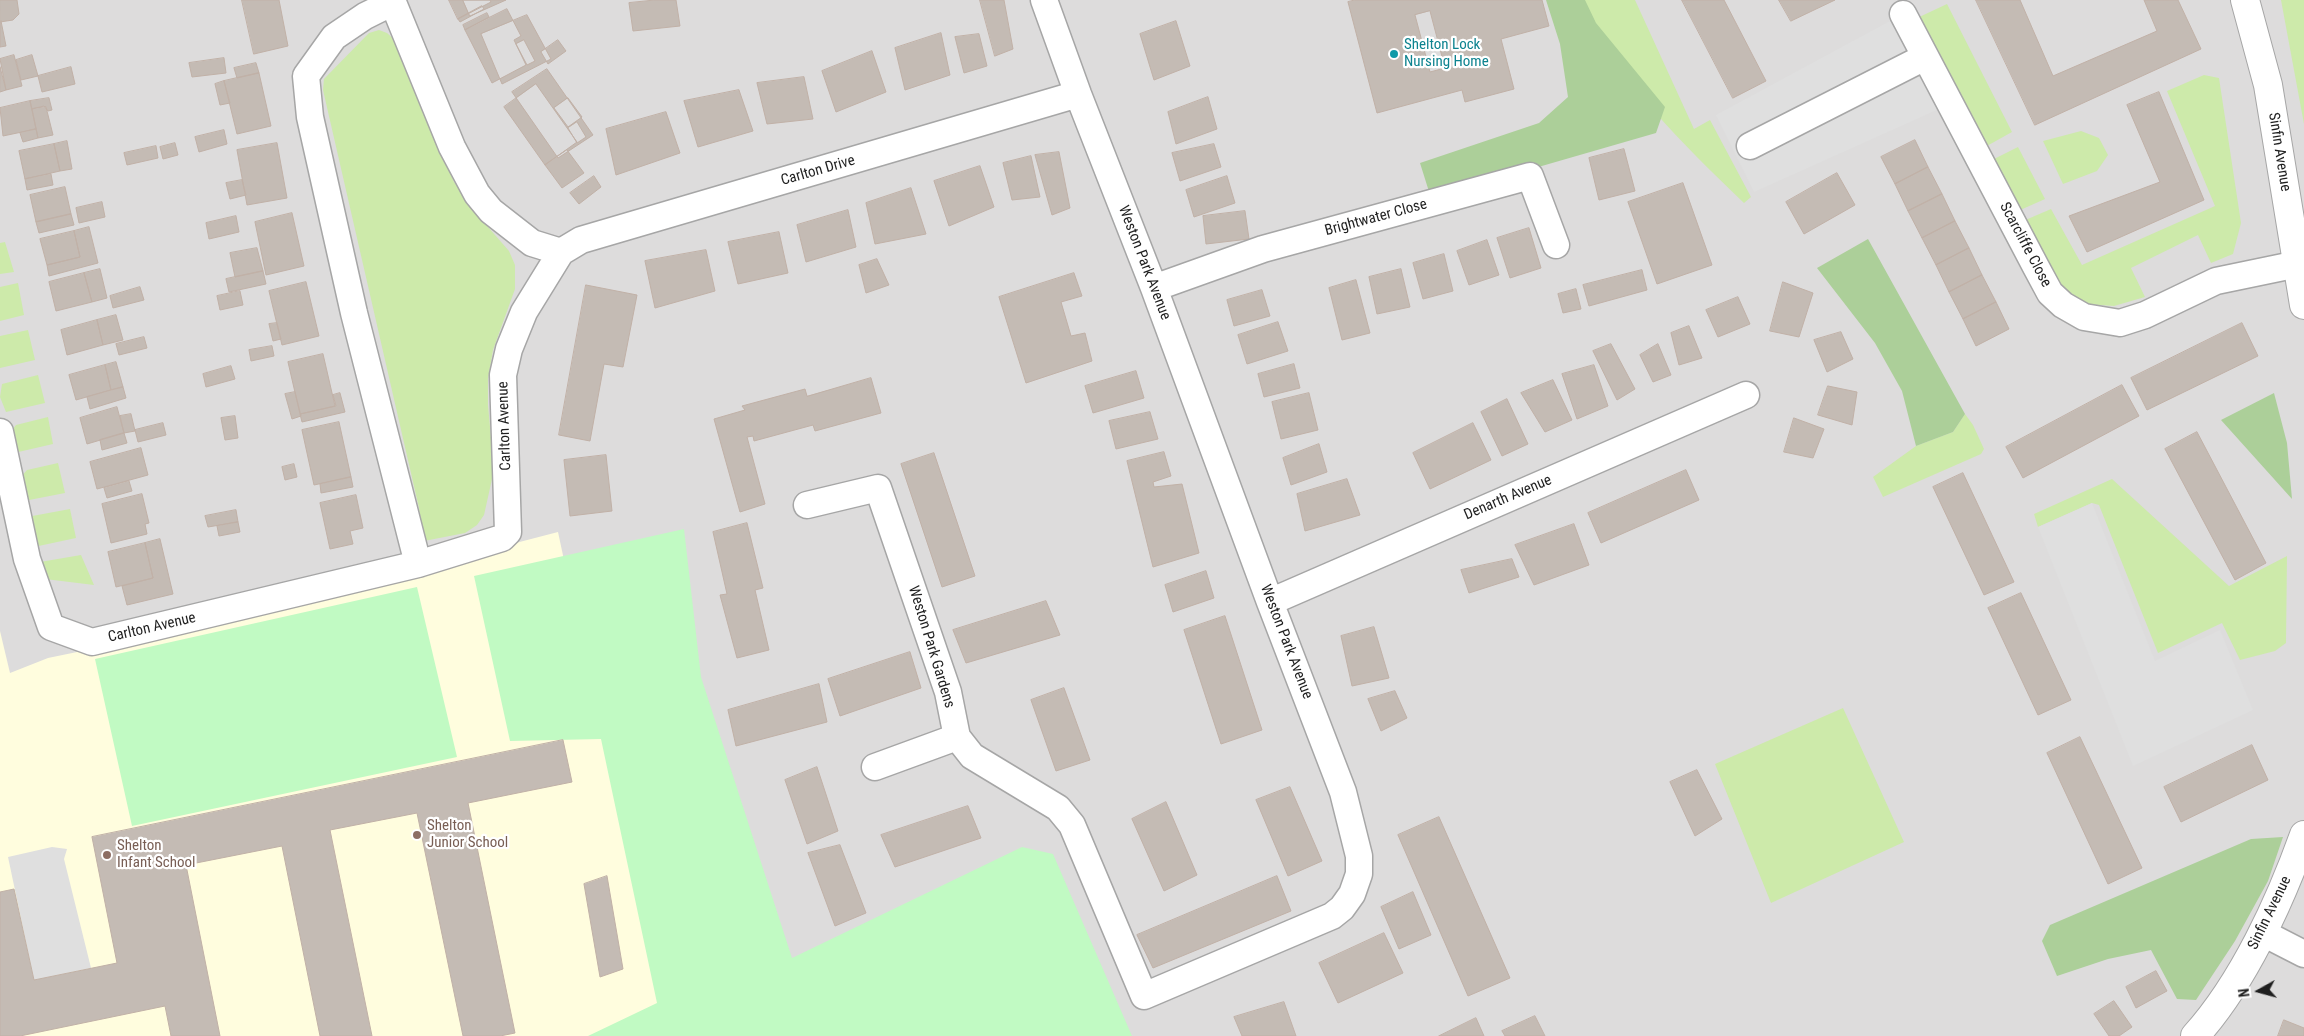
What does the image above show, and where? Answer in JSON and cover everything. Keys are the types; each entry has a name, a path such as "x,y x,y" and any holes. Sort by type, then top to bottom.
{"street":[{"name":"Weston Park Avenue","path":"1044,0 1343,792 1356,847 1359,874 1352,894 1342,908 1332,916 1144,996 1072,825"},
{"name":"Sinfin Avenue","path":"2245,0 2268,85 2304,305"},
{"path":"418,564 352,304 310,117 306,76 334,37 365,16 393,1 452,147 477,194 491,211 532,243 561,252"},
{"name":"Scarcliffe Close","path":"1903,14 2050,293 2074,312 2094,320 2120,323 2145,316 2216,281 2298,264"},
{"path":"1750,146 1925,58"},
{"name":"Carlton Drive","path":"561,252 581,240 1078,94"},
{"name":"Brightwater Close","path":"1154,288 1264,249 1530,176 1556,245"},
{"name":"Carlton Avenue","path":"0,432 27,559 51,627 92,642 418,564 502,538 508,532 503,375 509,349 524,312 561,252"},
{"name":"Denarth Avenue","path":"1270,602 1746,395"},
{"name":"Weston Park Gardens","path":"807,505 878,488 948,692 957,737 972,756 1058,808 1072,825"},
{"path":"875,767 957,737"},
{"name":"Sinfin Avenue","path":"2195,1036 2233,984 2263,933 2292,869 2304,835"},
{"path":"2263,933 2304,954"}],"shaded area":[{"path":"0,0 2304,0 2304,1036 0,1036"},
{"path":"1903,14 1950,104 1754,192 1716,115"},
{"path":"2092,503 2155,661 2220,630 2253,710 2133,766 2038,527"},
{"name":"Shelton Junior School","path":"558,532 666,1036 0,1036 0,631 10,673 48,658 169,633"},
{"path":"52,847 67,849 64,859 91,968 34,980 8,857"}],"green space":[{"path":"1546,0 1585,0 1596,23 1665,107 1656,133 1431,198 1420,163 1539,123 1568,97 1560,44"},
{"path":"1576,0 1635,0 1694,129 1710,120 1751,197 1744,203 1651,108 1610,56"},
{"path":"2281,0 2304,0 2304,124"},
{"path":"1947,4 2012,132 1985,147 1915,19"},
{"path":"379,30 387,33 397,42 454,182 481,219 509,251 515,265 515,289 493,350 488,379 488,405 494,470 484,515 477,525 465,533 424,541 419,508 323,90 324,79 369,33"},
{"path":"2204,75 2219,78 2241,223 2233,254 2211,263 2198,235 2131,268 2145,297 2114,306 2086,304 2053,280 2023,221 2051,209 2082,265 2215,206 2167,91"},
{"path":"2081,131 2099,138 2108,155 2097,171 2063,184 2043,141"},
{"path":"2018,147 2045,199 2018,211 1992,160"},
{"path":"1868,239 1965,414 1953,432 1916,446 1902,391 1875,343 1817,268"},
{"path":"5,242 14,272 0,274 0,243"},
{"path":"18,283 24,315 0,321 0,287"},
{"path":"28,330 35,360 0,368 0,336"},
{"path":"38,375 45,403 6,412 0,397 2,384"},
{"path":"2274,393 2287,443 2292,499 2221,420"},
{"path":"1965,414 1973,425 1984,449 1981,454 1883,497 1873,477 1916,446 1953,432"},
{"path":"48,417 53,444 14,453 9,434 16,425"},
{"path":"58,463 65,493 24,501 20,478 27,470"},
{"path":"2112,479 2229,586 2287,556 2286,643 2275,651 2240,660 2222,623 2158,653 2099,505 2092,503 2038,527 2034,514"},
{"path":"70,509 76,538 34,547 27,517"},
{"path":"684,529 701,677 792,958 1022,847 1053,854 1132,1036 588,1036 657,1003 601,739 510,741 474,576"},
{"path":"81,555 94,585 45,579 40,562"},
{"path":"417,587 457,757 132,826 95,659"},
{"path":"1843,708 1904,842 1771,903 1715,764"},
{"path":"2283,837 2268,881 2235,941 2196,1000 2177,999 2151,950 2108,959 2057,976 2042,941 2050,925 2251,839"}],"building":[{"path":"0,0 17,0 19,14 13,20 0,22"},
{"path":"242,0 279,0 288,46 254,54"},
{"path":"449,0 490,0 491,2 458,19"},
{"path":"463,0 506,0 470,16"},
{"path":"676,0 680,26 633,31 629,3"},
{"path":"980,0 1004,0 1013,49 995,56"},
{"name":"Shelton Lock Nursing Home","path":"1355,0 1542,0 1549,26 1501,39 1514,89 1465,102 1462,90 1377,113 1348,2","holes":["1430,11 1445,68 1430,72 1415,15"]},
{"path":"1682,0 1724,0 1766,81 1733,98"},
{"path":"1779,0 1835,0 1791,21"},
{"path":"1976,0 2020,0 2053,76 2157,31 2144,0 2178,0 2201,49 2035,125"},
{"path":"482,6 484,9 460,22 458,19"},
{"path":"507,9 521,36 514,40 526,65 492,83 465,30"},
{"path":"487,13 489,17 465,30 463,25"},
{"path":"527,15 551,59 502,84 481,34"},
{"path":"1176,21 1190,66 1154,80 1140,34"},
{"path":"0,22 6,46 0,47"},
{"path":"941,33 950,75 905,90 895,48"},
{"path":"979,34 987,66 964,73 955,37"},
{"path":"524,40 535,61 527,65 516,44"},
{"path":"558,40 566,51 548,64 541,52"},
{"path":"872,51 886,92 836,112 822,71"},
{"path":"14,55 22,86 6,90 0,59"},
{"path":"32,55 38,76 21,80 16,60"},
{"path":"224,58 226,73 192,77 189,63"},
{"path":"256,63 259,73 237,78 234,68"},
{"path":"0,67 6,90 0,92"},
{"path":"71,67 75,84 42,92 38,76"},
{"path":"547,69 593,135 558,158 512,92"},
{"path":"259,73 271,126 237,134 224,81"},
{"path":"804,77 813,119 767,124 757,83"},
{"path":"224,81 230,103 220,105 215,84"},
{"path":"536,84 577,142 545,165 504,107"},
{"path":"739,90 753,131 698,147 684,101"},
{"path":"2159,92 2204,200 2087,252 2069,216 2160,182 2127,105"},
{"path":"1208,97 1217,129 1176,144 1168,112"},
{"path":"49,98 52,110 48,111 44,106 32,109 30,101"},
{"path":"568,98 582,117 568,127 554,108"},
{"path":"30,101 36,129 3,136 0,108"},
{"path":"46,107 53,135 38,138 32,109"},
{"path":"666,112 680,153 616,175 606,129"},
{"path":"577,122 586,137 577,143 568,128"},
{"path":"36,129 38,138 23,142 20,133"},
{"path":"224,130 227,144 199,152 195,137"},
{"path":"1915,140 1928,167 1895,184 1881,157"},
{"path":"67,141 72,169 60,171 54,144"},
{"path":"175,143 178,155 163,159 160,147"},
{"path":"277,143 287,198 247,205 237,150"},
{"path":"54,144 60,171 25,179 19,151"},
{"path":"1214,144 1221,167 1180,181 1172,153"},
{"path":"156,146 158,158 127,165 124,153"},
{"path":"1624,149 1635,191 1599,200 1589,158"},
{"path":"567,150 584,173 562,188 545,165"},
{"path":"1059,152 1070,208 1052,215 1035,155"},
{"path":"1031,156 1040,197 1012,200 1003,163"},
{"path":"980,166 994,207 949,226 934,181"},
{"path":"1928,167 1942,194 1908,211 1895,184"},
{"path":"1837,173 1855,205 1804,234 1786,202"},
{"path":"51,174 53,185 27,190 25,179"},
{"path":"594,176 601,187 579,204 570,193"},
{"path":"1227,176 1235,203 1194,217 1186,190"},
{"path":"242,180 246,195 230,199 226,183"},
{"path":"1683,183 1712,265 1657,284 1628,202"},
{"path":"65,187 71,214 36,222 30,195"},
{"path":"911,188 926,234 875,244 866,203"},
{"path":"1942,194 1955,221 1922,238 1908,211"},
{"path":"102,202 105,217 79,223 76,208"},
{"path":"848,210 856,247 806,262 797,225"},
{"path":"1245,211 1249,239 1206,244 1203,216"},
{"path":"292,213 304,266 266,275 255,222"},
{"path":"71,214 74,225 39,233 36,222"},
{"path":"236,216 239,232 209,239 206,223"},
{"path":"1955,221 1969,248 1936,265 1922,238"},
{"path":"89,227 98,263 49,276 47,265 80,257 74,231"},
{"path":"1529,228 1541,268 1510,278 1497,238"},
{"path":"74,231 80,257 47,265 40,239"},
{"path":"779,232 788,273 738,284 728,242"},
{"path":"1487,240 1499,275 1469,285 1457,251"},
{"path":"257,248 263,271 235,277 230,253"},
{"path":"1969,248 1982,275 1949,292 1936,265"},
{"path":"706,250 715,291 655,308 645,261"},
{"path":"1444,254 1453,291 1423,299 1413,263"},
{"path":"877,259 889,285 866,293 859,265"},
{"path":"100,269 107,298 92,302 84,273"},
{"path":"1401,269 1410,307 1377,314 1369,277"},
{"path":"1642,270 1647,290 1589,306 1583,285"},
{"path":"263,271 266,284 229,292 226,279"},
{"path":"84,273 92,302 56,311 49,282"},
{"path":"1074,273 1082,296 1061,302 1071,336 1085,333 1092,361 1026,383 999,297"},
{"path":"1982,275 1996,302 1963,319 1949,292"},
{"path":"1356,280 1370,333 1342,340 1329,288"},
{"path":"306,282 319,336 282,345 269,291"},
{"path":"1783,282 1813,293 1799,337 1770,331"},
{"path":"586,285 637,295 623,367 604,364 590,441 559,435"},
{"path":"140,287 144,300 113,308 110,296"},
{"path":"1576,289 1581,309 1563,313 1558,294"},
{"path":"1262,290 1270,316 1234,326 1227,300"},
{"path":"240,291 243,305 220,310 217,296"},
{"path":"1738,297 1750,324 1718,337 1706,310"},
{"path":"1996,302 2009,329 1976,346 1963,319"},
{"path":"116,315 123,340 103,345 97,320"},
{"path":"97,320 103,345 67,355 61,330"},
{"path":"1278,322 1288,351 1247,364 1238,335"},
{"path":"277,323 281,339 273,341 269,324"},
{"path":"2242,323 2258,356 2147,410 2131,378"},
{"path":"1689,326 1702,358 1679,365 1671,333"},
{"path":"1841,332 1853,359 1827,372 1814,340"},
{"path":"144,337 147,348 119,355 116,344"},
{"path":"1611,344 1635,389 1617,400 1593,351"},
{"path":"1658,344 1671,375 1653,382 1640,355"},
{"path":"272,346 274,356 251,361 249,350"},
{"path":"323,354 335,406 300,414 288,362"},
{"path":"116,362 123,387 111,390 105,365"},
{"path":"1294,364 1300,388 1264,397 1258,374"},
{"path":"105,365 111,390 76,400 69,375"},
{"path":"1594,365 1608,406 1577,419 1562,374"},
{"path":"231,366 235,379 206,387 203,374"},
{"path":"1136,371 1144,398 1093,413 1085,386"},
{"path":"871,378 881,413 815,431 813,425 754,441 753,436 747,437 765,504 740,512 714,419 745,410 742,406 805,389 807,396"},
{"path":"1553,380 1572,420 1545,432 1521,393"},
{"path":"2122,385 2139,416 2023,478 2006,447"},
{"path":"1828,386 1857,392 1852,425 1818,415"},
{"path":"123,387 126,398 90,409 87,397"},
{"path":"295,392 301,416 292,419 285,394"},
{"path":"340,393 345,412 302,422 300,414 336,406 333,395"},
{"path":"1309,393 1318,430 1281,439 1272,402"},
{"path":"1507,399 1528,444 1502,456 1481,412"},
{"path":"117,407 124,433 87,444 80,418"},
{"path":"1150,412 1158,439 1116,449 1109,421"},
{"path":"131,414 135,431 124,433 120,416"},
{"path":"235,416 238,438 225,440 221,418"},
{"path":"1794,418 1824,429 1813,458 1784,452"},
{"path":"339,422 351,477 314,485 302,430"},
{"path":"163,423 166,435 138,442 135,430"},
{"path":"1473,423 1491,460 1430,489 1413,453"},
{"path":"2197,432 2266,563 2235,580 2165,449"},
{"path":"124,433 127,443 102,450 100,440"},
{"path":"1319,444 1327,472 1291,485 1283,458"},
{"path":"141,448 148,475 97,489 90,462"},
{"path":"1164,452 1171,476 1153,482 1154,487 1182,484 1199,553 1153,567 1127,461"},
{"path":"934,453 975,576 942,587 901,464"},
{"path":"606,455 612,511 570,516 564,460"},
{"path":"294,464 297,477 285,480 282,467"},
{"path":"1686,470 1699,500 1601,543 1588,513"},
{"path":"1963,473 2014,582 1984,595 1933,487"},
{"path":"351,477 353,487 321,493 320,484"},
{"path":"1347,479 1360,515 1305,531 1297,494"},
{"path":"129,481 132,491 107,498 104,488"},
{"path":"142,494 149,523 145,524 147,534 111,543 102,504"},
{"path":"356,495 363,528 350,531 353,544 330,549 320,503"},
{"path":"236,510 238,522 208,527 205,516"},
{"path":"238,522 240,532 219,536 217,526"},
{"path":"747,523 763,588 755,590 769,650 737,658 720,595 727,594 713,532"},
{"path":"1574,524 1589,565 1534,585 1515,545"},
{"path":"160,539 173,594 127,605 122,586 153,578 145,543"},
{"path":"145,543 153,578 116,587 108,552"},
{"path":"1512,559 1519,577 1469,593 1461,570"},
{"path":"1206,571 1214,598 1173,612 1165,585"},
{"path":"2021,593 2071,700 2038,715 1988,608"},
{"path":"1046,601 1060,635 966,663 953,630"},
{"path":"1225,616 1262,730 1221,744 1184,630"},
{"path":"1374,627 1389,678 1352,686 1341,636"},
{"path":"910,652 921,688 840,716 828,679"},
{"path":"819,684 827,722 736,746 728,710"},
{"path":"1064,688 1090,760 1056,771 1031,700"},
{"path":"1395,691 1407,718 1381,731 1368,699"},
{"path":"2080,737 2142,868 2108,884 2047,753"},
{"path":"563,740 572,782 468,803 515,1033 500,1036 463,1036 417,813 330,830 372,1036 320,1036 282,846 186,865 220,1036 171,1036 165,1006 20,1036 0,1036 0,892 14,889 34,980 117,963 92,837"},
{"path":"2252,745 2268,780 2181,822 2164,787"},
{"path":"817,767 838,831 807,844 785,780"},
{"path":"1697,770 1722,819 1695,836 1670,782"},
{"path":"1290,787 1322,861 1288,876 1256,800"},
{"path":"1166,802 1197,875 1164,891 1132,819"},
{"path":"968,806 981,838 895,867 881,835"},
{"path":"1439,817 1510,978 1468,996 1398,835"},
{"path":"840,845 866,913 835,926 808,853"},
{"path":"607,876 623,969 600,977 584,884"},
{"path":"1277,876 1291,911 1153,968 1137,935"},
{"path":"1413,892 1431,935 1399,949 1381,907"},
{"path":"1384,933 1403,973 1338,1003 1319,963"},
{"path":"2156,971 2167,991 2136,1008 2126,987"},
{"path":"2114,1001 2132,1027 2119,1036 2109,1036 2094,1014"},
{"path":"1284,1002 1296,1036 1242,1036 1234,1017"},
{"path":"1535,1016 1545,1036 1505,1036 1502,1031"},
{"path":"1476,1018 1484,1036 1439,1036"},
{"path":"2284,1020 2304,1028 2304,1036 2278,1036"}],"place":[{"name":"Shelton Lock Nursing Home","path":"1394,54"},
{"name":"Shelton Junior School","path":"417,835"},
{"name":"Shelton Infant School","path":"107,855"}]}
